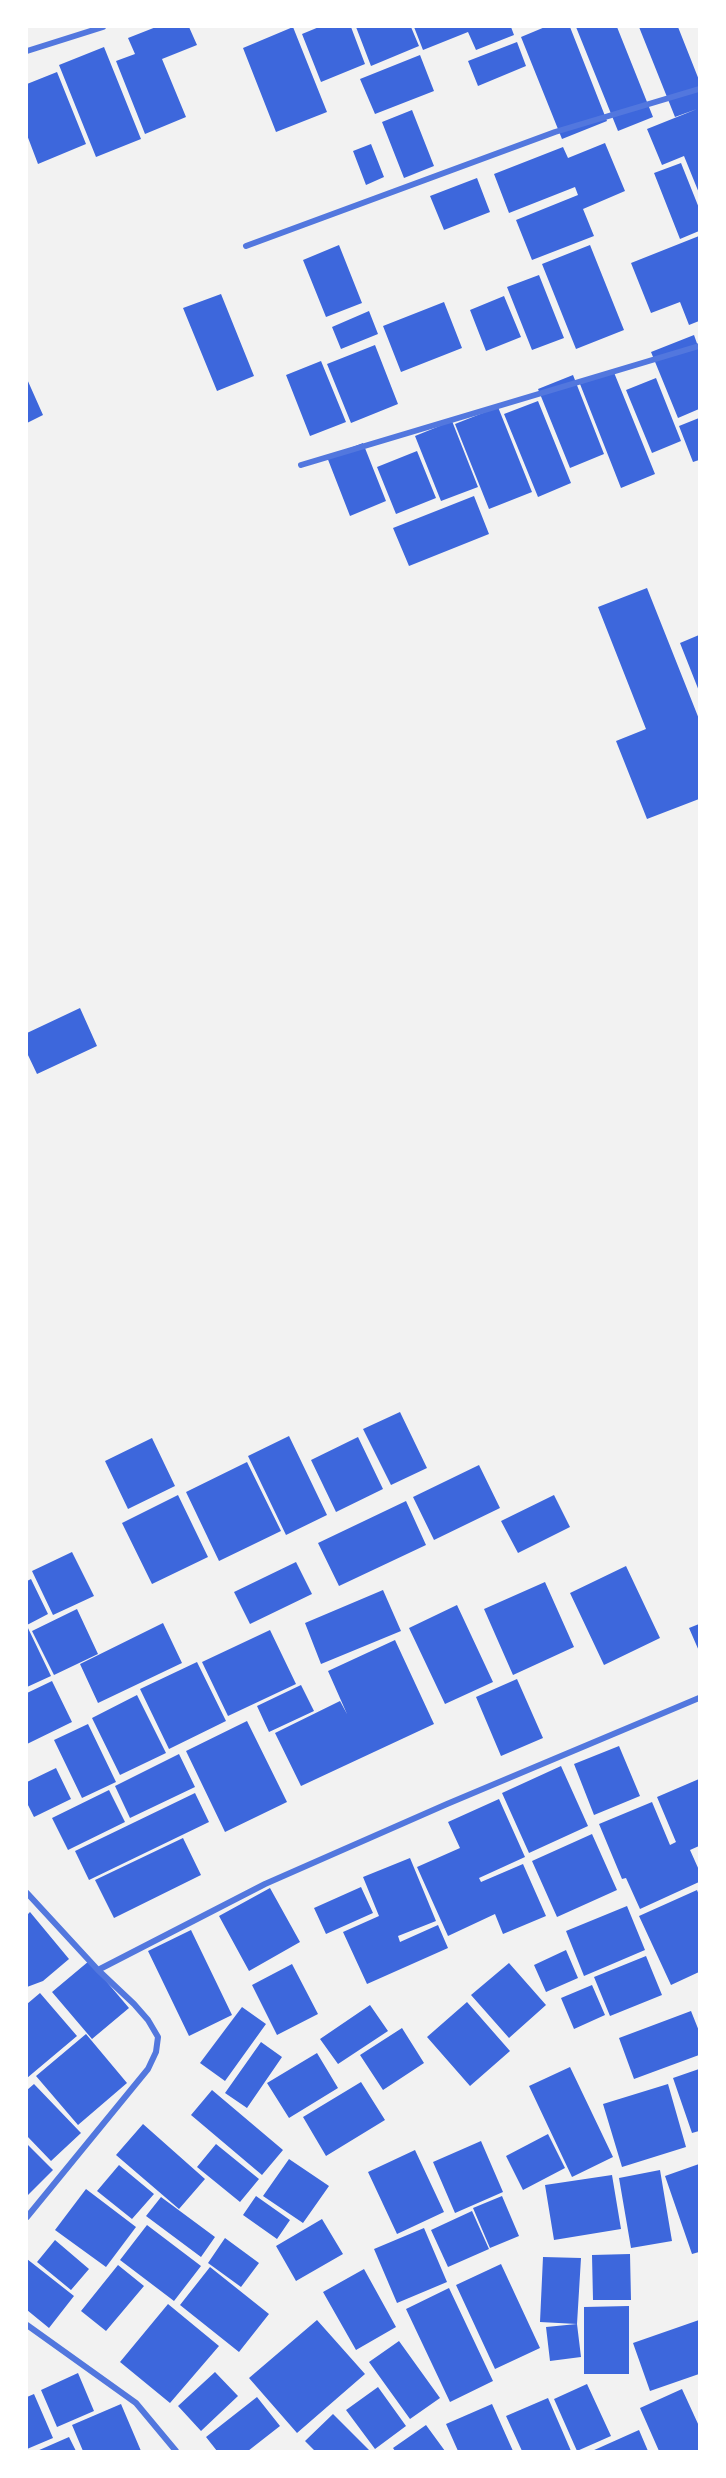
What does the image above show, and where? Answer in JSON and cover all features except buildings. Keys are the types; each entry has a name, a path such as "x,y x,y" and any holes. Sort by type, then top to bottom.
{"street":[{"path":"27,51 104,27"},
{"path":"246,246 555,132 699,89"},
{"path":"301,465 699,346"},
{"path":"98,1970 265,1884 458,1799 699,1698"},
{"path":"27,1893 148,2020 158,2037 156,2052 148,2069 27,2217"},
{"path":"27,2325 136,2403 176,2451"}]}
